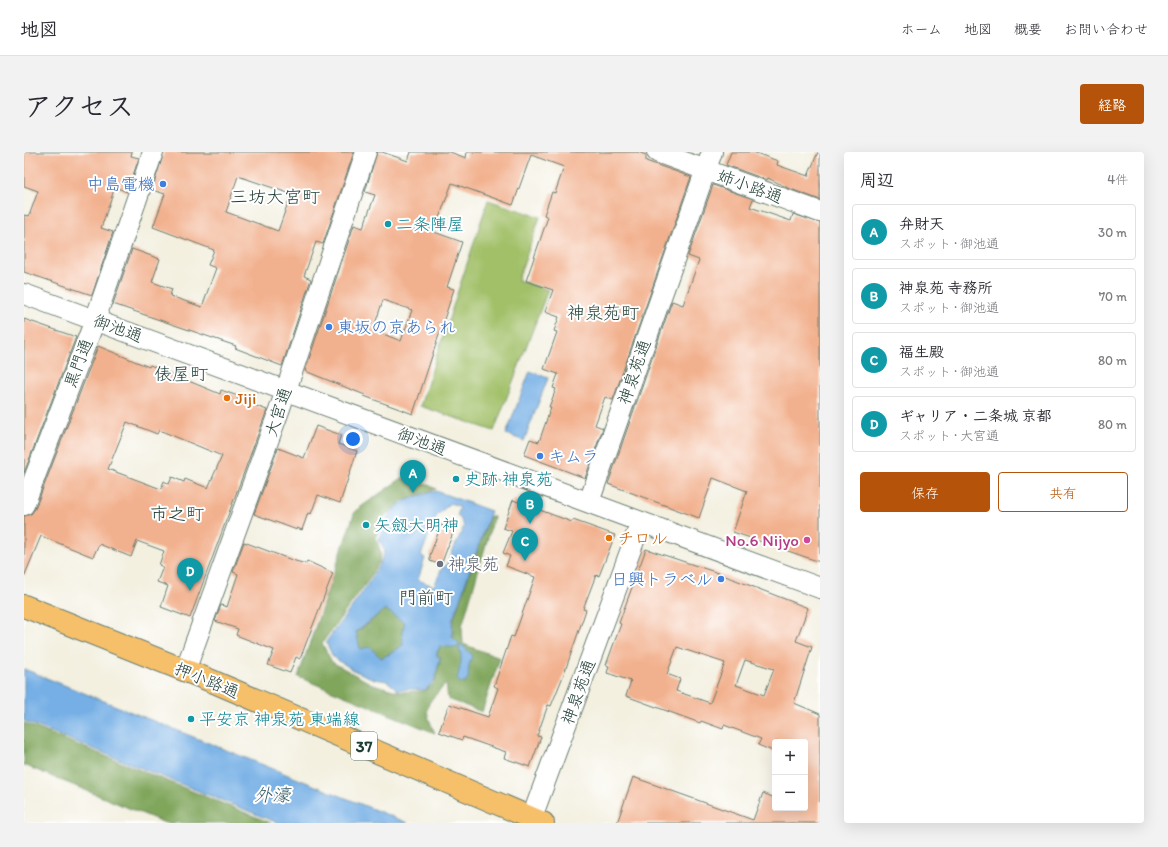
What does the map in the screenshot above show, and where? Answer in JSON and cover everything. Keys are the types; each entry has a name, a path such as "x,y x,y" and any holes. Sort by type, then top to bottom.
{"main road":[{"name":"押小路通","path":"24,606 185,671 537,820"}],"street":[{"name":"黒門通","path":"24,505 94,320 153,152"},
{"name":"大宮通","path":"185,671 280,408 366,152"},
{"name":"姉小路通","path":"657,152 709,161 820,212"},
{"name":"神泉苑通","path":"589,502 709,161"},
{"name":"御池通","path":"24,294 820,588"},
{"name":"神泉苑通","path":"537,820 641,522"}],"green space":[{"path":"488,200 540,217 518,280 548,290 494,431 420,406"},
{"path":"409,475 436,489 402,501 383,518 376,537 381,553 379,562 367,582 322,643 332,662 370,683 400,692 425,691 435,682 441,657 437,655 440,646 446,646 453,637 453,621 490,516 494,517 462,626 463,644 500,658 482,712 448,699 446,684 430,701 427,711 435,733 298,677 355,511 399,480"},
{"path":"385,609 405,623 402,632 403,645 381,658 370,648 360,650 356,632 367,625"},
{"path":"24,723 271,823 165,823 24,765"}],"water":[{"path":"530,371 548,378 524,441 506,434"},
{"path":"436,491 491,511 452,621 452,637 459,643 457,648 440,646 436,655 440,658 434,681 425,690 398,690 387,681 374,679 355,671 333,657 326,642 367,586 374,574 385,551 379,539 383,527 393,511 398,505 405,501","holes":["450,503 460,507 457,516 460,518 464,526 446,566 442,568 434,586 418,580 425,558 421,555 436,517","385,609 405,623 402,632 403,645 381,658 370,647 360,649 356,632"]},
{"path":"461,644 472,655 469,665 468,679 461,683 457,679 461,664 459,649"},
{"name":"外濠","path":"24,669 408,823 278,823 24,721"}],"building":[{"path":"24,152 132,152 131,156 139,158 127,192 115,187 101,228 113,232 92,295 24,272 24,215 29,216 38,191 24,186"},
{"path":"164,152 354,152 323,244 316,242 304,276 311,279 282,366 235,348 236,346 113,304 132,249 160,259 152,282 172,289 170,296 202,307 216,268 208,265 214,250 153,227 165,194 152,190","holes":["238,176 291,194 278,231 226,212"]},
{"path":"377,152 382,152 408,161 411,152 450,152 466,158 467,152 638,152 646,155 646,161 691,177 613,400 605,397 595,425 603,428 585,478 524,455 530,439 539,442 556,389 553,388 558,374 544,369 557,332 554,331 559,317 545,312 553,290 526,281 548,217 544,215 552,192 555,193 564,167 531,155 513,205 452,183 434,232 462,242 447,287 454,289 413,414 364,396 365,395 305,371 354,225 363,228 375,195 365,192","holes":["383,300 412,310 401,341 373,330"]},
{"path":"731,152 753,152 778,161 777,165 808,176 818,152 820,152 820,200 788,188 768,178 767,180 726,165"},
{"path":"713,185 753,199 750,207 791,221 793,214 820,223 820,562 733,532 747,491 713,478 699,518 608,484 672,301 683,305 699,260 688,256"},
{"path":"24,319 76,337 24,473"},
{"path":"98,346 149,367 150,365 220,394 221,390 238,396 237,399 267,410 190,618 161,607 168,586 157,582 163,567 159,565 164,551 137,541 131,557 99,544 93,557 41,536 24,577 24,516 31,514 35,509","holes":["127,422 157,434 159,430 222,456 208,488 185,479 184,482 172,477 169,484 164,481 161,489 108,469"]},
{"path":"316,426 341,435 338,444 357,451 340,503 318,495 311,514 308,513 302,530 297,528 297,530 254,514 278,448 304,458"},
{"path":"513,500 572,522 573,520 615,535 599,576 596,575 583,609 586,610 564,674 551,706 548,705 537,736 541,737 530,767 504,758 506,752 463,737 462,740 439,732 449,704 488,717 498,688 494,686 511,636 514,637 535,577 506,566 510,556 503,553 512,531 503,528"},
{"path":"441,525 454,530 441,565 430,561 430,555"},
{"path":"244,542 292,560 306,564 307,561 333,573 300,659 296,657 290,673 268,665 274,650 236,635 238,629 215,621 221,605 227,607 238,574 233,572"},
{"path":"646,549 715,572 808,608 796,641 812,647 794,703 820,714 820,823 617,823 633,777 753,820 763,793 772,797 772,811 808,811 808,739 772,739 772,751 758,745 761,739 724,725 723,729 701,721 700,723 626,696 631,681 607,673 609,666 606,665 621,624 619,623","holes":["677,647 725,663 710,703 676,691 680,679 667,674","745,660 774,669 764,695 736,685"]}],"place":[{"name":"中島電機","path":"163,184"},
{"name":"二条陣屋","path":"388,224"},
{"name":"東坂の京あられ","path":"329,327"},
{"name":"Jiji","path":"227,398"},
{"name":"キムラ","path":"540,456"},
{"name":"史跡 神泉苑","path":"456,479"},
{"name":"弁財天","path":"413,493"},
{"name":"神泉苑 寺務所","path":"530,524"},
{"name":"矢劔大明神","path":"366,525"},
{"name":"チロル","path":"609,538"},
{"name":"No.6 Nijyo","path":"807,540"},
{"name":"福生殿","path":"525,561"},
{"name":"神泉苑","path":"440,564"},
{"name":"日興トラベル","path":"721,579"},
{"name":"ギャリア・二条城 京都","path":"190,591"},
{"name":"平安京 神泉苑 東端線","path":"191,719"}],"district":[{"name":"三坊大宮町","path":"275,197"},
{"name":"神泉苑町","path":"603,313"},
{"name":"俵屋町","path":"181,374"},
{"name":"市之町","path":"177,514"},
{"name":"門前町","path":"426,598"}]}
